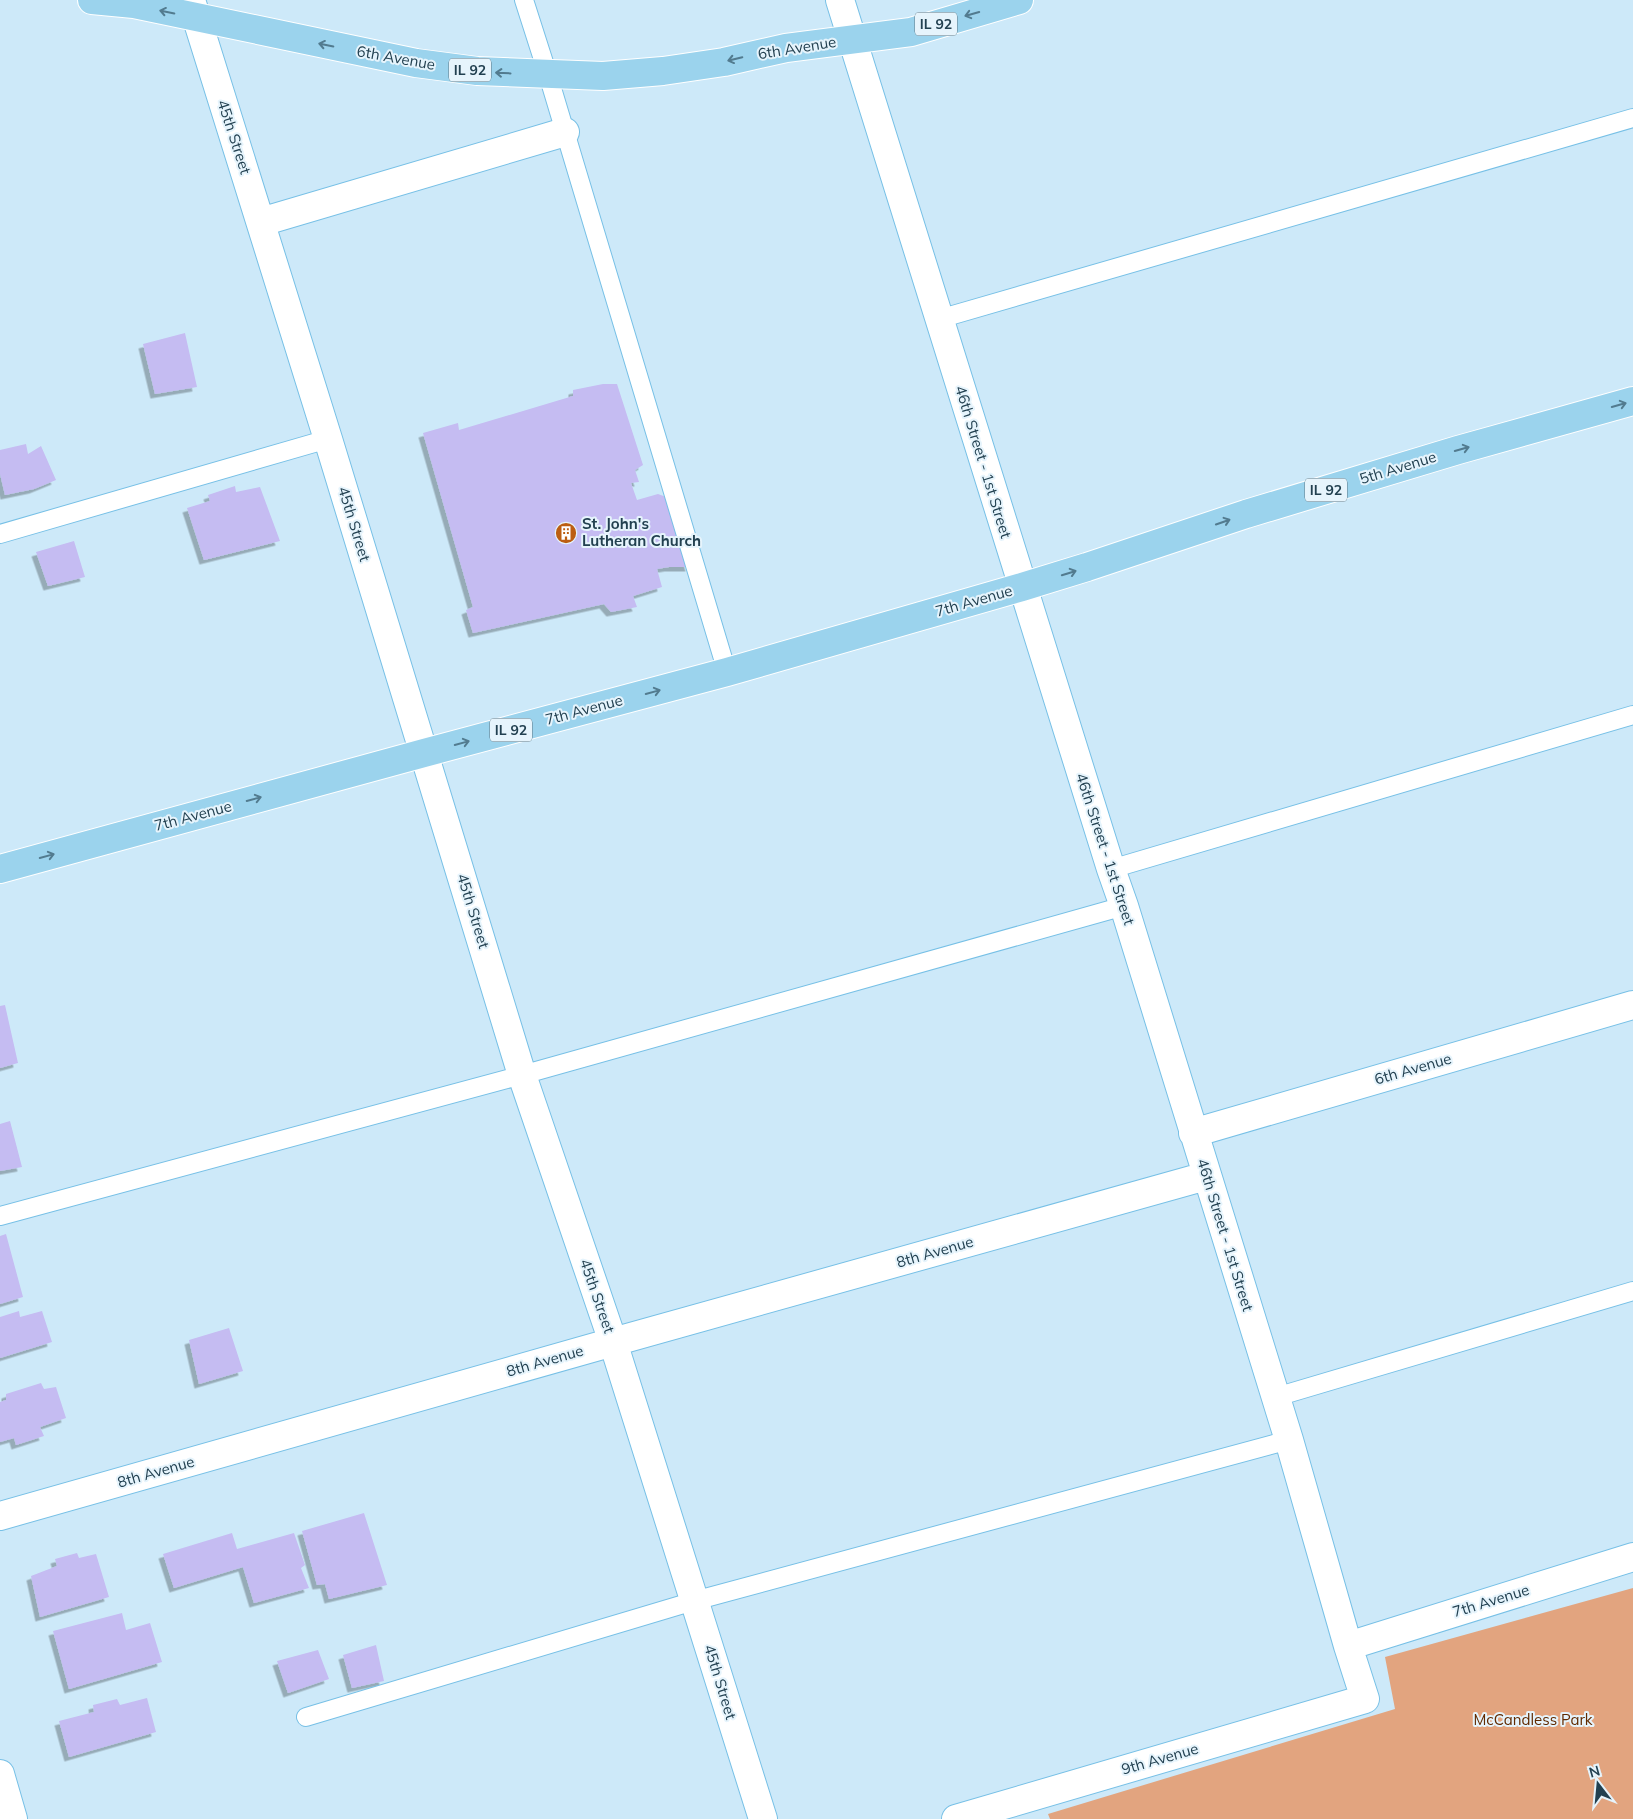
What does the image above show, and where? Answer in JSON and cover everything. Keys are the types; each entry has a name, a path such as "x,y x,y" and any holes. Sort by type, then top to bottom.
{"main road":[{"name":"6th Avenue","path":"92,0 194,9 416,63 477,71 548,75 603,76 663,71 724,62 786,48 852,39"},
{"name":"IL 92","path":"852,39 911,32 1019,0"},
{"name":"5th Avenue","path":"1022,587 1265,508 1458,450 1633,401"},
{"name":"7th Avenue","path":"0,869 727,672 1022,587"}],"street":[{"name":"46th Street - 1st Street","path":"840,0 1022,587 1124,906 1206,1176 1276,1397 1348,1646 1366,1698"},
{"name":"45th Street","path":"194,9 328,439 522,1075 613,1342 763,1819"},
{"path":"261,222 565,132"},
{"name":"6th Avenue","path":"1193,1133 1633,1005"},
{"name":"8th Avenue","path":"0,1516 1206,1176"},
{"name":"7th Avenue","path":"1348,1646 1633,1557"},
{"name":"9th Avenue","path":"956,1819 1366,1698"},
{"path":"0,1774 12,1819"}],"lane":[{"path":"524,0 727,672"},
{"path":"938,319 1633,118"},
{"path":"0,534 328,439"},
{"path":"1111,869 1633,716"},
{"path":"0,1216 522,1075 1124,906"},
{"path":"1276,1397 1633,1291"},
{"path":"306,1717 694,1601 1289,1440"}],"green space":[{"name":"McCandless Park","path":"1633,1588 1633,1819 1050,1819 1048,1814 1395,1709 1385,1657"}],"building":[{"path":"185,333 197,387 155,394 143,344"},
{"name":"St. John's Lutheran Church","path":"603,384 617,384 643,465 635,470 639,482 631,483 637,500 658,494 669,498 690,567 657,569 662,587 633,596 637,607 611,612 604,604 473,633 466,610 473,607 423,433 458,423 459,430 573,396 573,390"},
{"path":"26,444 28,454 41,446 56,480 34,489 5,495 0,474 0,450"},
{"path":"235,486 236,492 260,487 280,541 204,560 187,508 210,501 208,495"},
{"path":"74,541 85,577 48,586 36,552"},
{"path":"5,1005 18,1063 0,1068 0,1006"},
{"path":"10,1121 22,1167 0,1171 0,1124"},
{"path":"6,1234 23,1297 0,1304 0,1236"},
{"path":"19,1311 20,1317 42,1311 52,1342 0,1358 0,1317"},
{"path":"229,1328 243,1371 199,1384 189,1340"},
{"path":"41,1383 44,1389 56,1387 66,1418 40,1427 44,1436 16,1445 14,1438 0,1442 0,1402 6,1400 6,1394"},
{"path":"364,1513 387,1585 329,1599 325,1584 317,1585 302,1531"},
{"path":"232,1533 237,1549 294,1533 305,1565 301,1568 309,1588 254,1603 243,1567 174,1588 163,1554"},
{"path":"77,1553 79,1558 96,1554 109,1597 40,1617 31,1576 57,1566 55,1559"},
{"path":"122,1613 126,1630 150,1623 162,1662 69,1689 53,1631"},
{"path":"376,1645 384,1681 352,1688 343,1655"},
{"path":"318,1650 329,1679 288,1693 277,1661"},
{"path":"147,1698 156,1732 69,1757 59,1721 94,1712 93,1705 117,1699 120,1705"}],"place":[{"name":"St. John's Lutheran Church","path":"566,533"}]}
